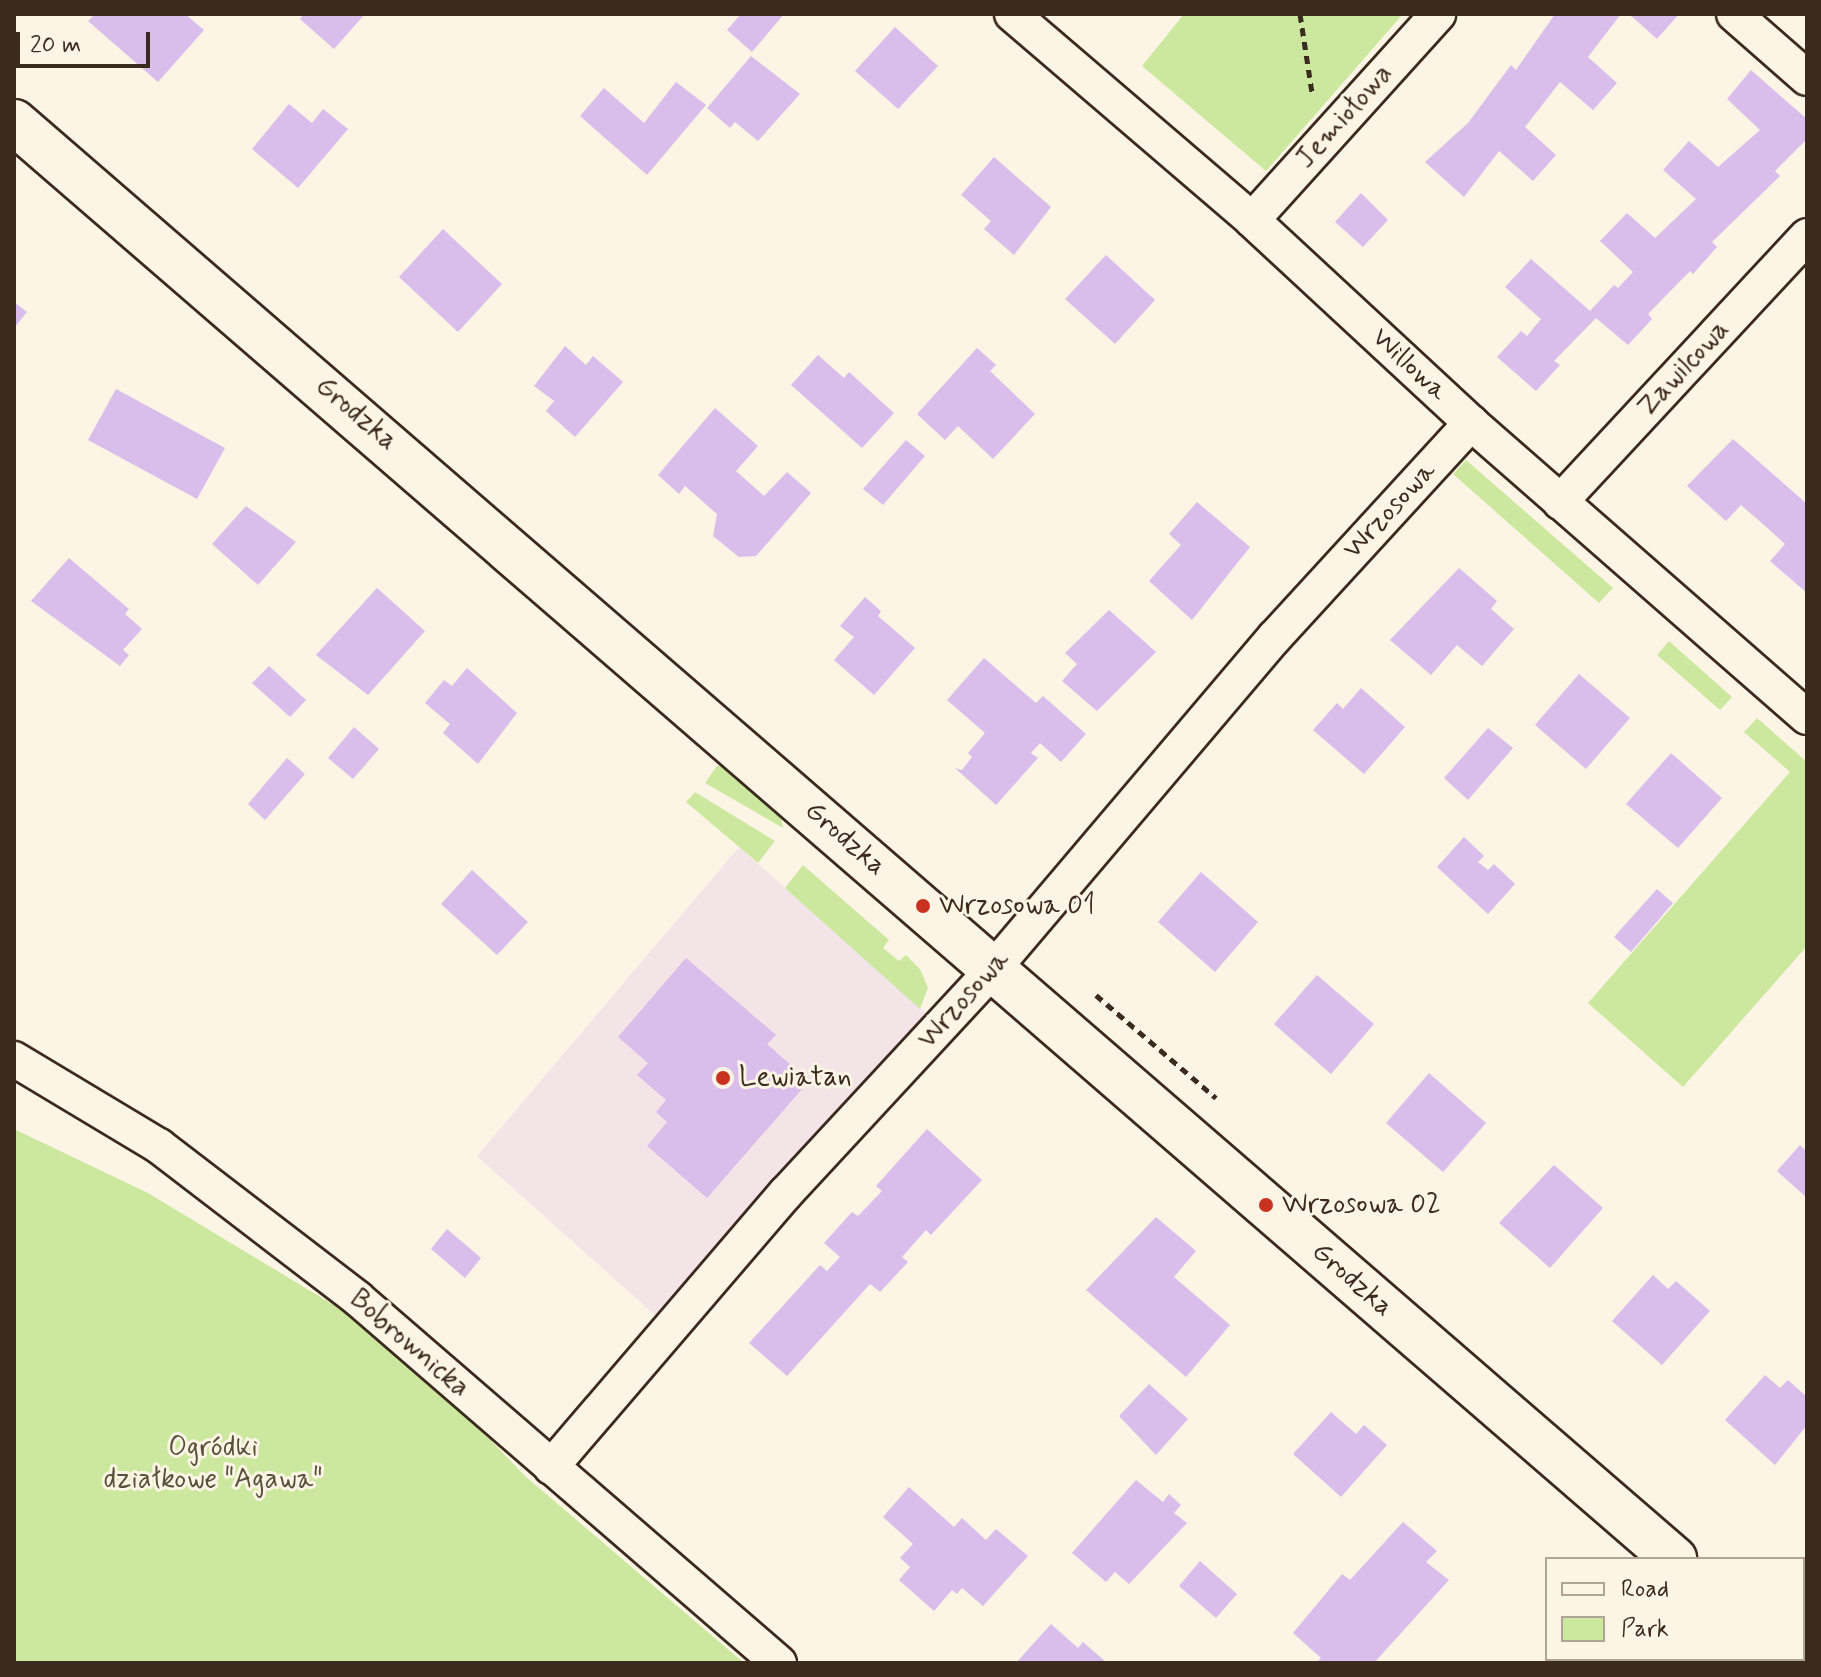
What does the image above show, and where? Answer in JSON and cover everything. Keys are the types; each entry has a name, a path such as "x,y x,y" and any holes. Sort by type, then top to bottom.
{"street":[{"name":"Willowa","path":"1012,14 1252,220 1471,423 1807,717"},
{"name":"Jemiołowa","path":"1252,220 1438,14"},
{"path":"1734,14 1807,78"},
{"name":"Grodzka","path":"14,122 1672,1557"},
{"name":"Zawilcowa","path":"1560,502 1807,236"},
{"name":"Wrzosowa","path":"551,1467 786,1193 994,968 1274,638 1471,423"},
{"name":"Bobrownicka","path":"14,1059 159,1146 357,1298 779,1663"}],"path":[{"path":"1300,14 1303,61 1324,140"}],"shaded area":[{"path":"739,847 926,1013 655,1315 477,1156"}],"green space":[{"path":"1184,14 1403,14 1266,171 1142,66"},
{"path":"1466,460 1613,588 1599,603 1453,474"},
{"path":"1669,641 1732,697 1720,710 1657,655"},
{"path":"1757,718 1807,762 1807,946 1683,1087 1588,1003 1790,772 1744,732"},
{"path":"717,766 731,766 780,811 783,828 705,783"},
{"path":"695,792 775,841 758,863 686,802"},
{"path":"803,865 889,940 883,948 899,961 906,955 920,969 928,988 920,1009 785,888"},
{"name":"Ogródki działkowe \"Agawa\"","path":"14,1129 148,1193 347,1313 457,1405 525,1476 744,1663 14,1663"}],"building":[{"path":"95,14 185,14 204,30 158,82 88,21"},
{"path":"304,14 365,14 334,49 300,19"},
{"path":"741,14 784,14 752,52 727,30"},
{"path":"1555,14 1621,14 1588,57 1617,83 1593,110 1560,82 1525,127 1556,155 1533,181 1499,151 1464,197 1425,162 1468,123 1511,65 1516,70"},
{"path":"1629,14 1679,14 1657,39"},
{"path":"895,27 938,66 898,109 855,71"},
{"path":"751,56 800,94 758,141 735,122 730,128 707,108"},
{"path":"1751,70 1807,119 1807,139 1775,171 1780,176 1712,242 1717,247 1693,274 1690,271 1648,314 1652,319 1628,345 1596,318 1554,361 1560,365 1536,391 1497,357 1521,331 1527,336 1541,319 1505,287 1531,259 1590,311 1614,285 1618,288 1633,272 1600,241 1627,213 1655,238 1696,199 1663,170 1689,141 1718,167 1760,130 1727,99"},
{"path":"676,82 706,105 647,175 580,116 604,88 644,123"},
{"path":"289,104 312,123 323,109 348,129 298,188 252,149"},
{"path":"994,157 1051,207 1014,255 984,229 991,221 961,195"},
{"path":"1361,193 1388,220 1363,247 1335,222"},
{"path":"443,229 502,284 458,332 399,277"},
{"path":"1106,255 1155,300 1115,344 1065,299"},
{"path":"14,302 27,312 14,328"},
{"path":"565,346 586,365 593,356 623,382 575,437 546,411 554,401 534,386"},
{"path":"977,348 996,365 990,371 1035,414 993,459 958,426 945,440 917,414"},
{"path":"818,355 844,378 849,372 894,413 862,448 791,385"},
{"path":"116,389 225,448 197,499 88,440"},
{"path":"715,408 758,446 736,471 764,496 787,472 811,493 756,556 739,557 713,536 717,514 685,486 679,494 658,475"},
{"path":"1733,439 1807,504 1807,593 1770,561 1785,544 1764,525 1741,505 1726,521 1687,486"},
{"path":"906,440 925,456 883,505 863,489"},
{"path":"1197,502 1250,547 1192,620 1149,581 1181,545 1169,534"},
{"path":"246,506 296,542 258,585 212,544"},
{"path":"69,558 129,609 125,614 142,629 123,650 129,655 120,666 31,601"},
{"path":"1459,568 1497,601 1491,609 1514,629 1482,666 1457,645 1431,675 1390,640"},
{"path":"377,588 425,631 368,695 316,655"},
{"path":"865,597 881,611 878,616 915,648 874,695 834,660 854,637 840,626"},
{"path":"1109,610 1156,652 1097,711 1062,681 1077,664 1065,653"},
{"path":"984,658 1036,703 1043,696 1086,734 1061,762 1040,743 1031,753 1038,758 996,805 955,768 962,770 972,757 968,753 985,733 947,700"},
{"path":"269,666 306,700 290,717 252,683"},
{"path":"467,668 517,713 478,764 443,733 450,724 425,703 444,680 452,686"},
{"path":"1579,674 1630,718 1586,769 1535,725"},
{"path":"1361,688 1405,727 1364,774 1313,730 1337,703 1343,709"},
{"path":"354,727 379,749 353,779 328,758"},
{"path":"1488,728 1513,748 1468,800 1444,778"},
{"path":"1671,753 1722,798 1678,848 1626,804"},
{"path":"287,758 305,774 265,820 248,804"},
{"path":"1464,837 1484,856 1478,862 1488,870 1494,864 1515,884 1488,914 1437,867"},
{"path":"472,870 528,922 497,955 441,904"},
{"path":"1201,872 1258,922 1215,972 1158,922"},
{"path":"1657,889 1673,903 1631,952 1614,937"},
{"name":"Lewiatan","path":"686,958 776,1035 767,1044 809,1081 707,1198 647,1146 667,1122 656,1112 666,1100 637,1075 648,1063 618,1037"},
{"path":"1317,975 1374,1024 1331,1074 1274,1024"},
{"path":"1429,1073 1486,1123 1443,1172 1386,1123"},
{"path":"927,1129 982,1180 931,1235 926,1230 902,1257 908,1262 880,1292 870,1284 787,1376 749,1343 820,1265 827,1271 840,1257 824,1243 852,1212 858,1216 882,1191 876,1186"},
{"path":"1800,1145 1807,1152 1807,1198 1777,1171"},
{"path":"1554,1165 1603,1208 1550,1268 1499,1223"},
{"path":"1156,1217 1196,1251 1174,1277 1230,1325 1186,1377 1086,1290"},
{"path":"447,1229 481,1258 465,1278 431,1249"},
{"path":"1653,1275 1668,1289 1676,1281 1710,1311 1662,1365 1612,1321"},
{"path":"1765,1375 1780,1388 1788,1380 1807,1397 1807,1425 1775,1465 1725,1420"},
{"path":"1149,1384 1188,1419 1156,1455 1119,1416"},
{"path":"1331,1412 1356,1434 1364,1425 1387,1445 1341,1497 1293,1454"},
{"path":"1136,1480 1163,1502 1169,1494 1181,1505 1174,1513 1187,1523 1129,1584 1115,1572 1106,1582 1072,1553"},
{"path":"909,1487 954,1527 962,1518 986,1540 996,1529 1028,1556 983,1606 962,1588 957,1594 952,1590 934,1611 899,1580 910,1567 900,1558 913,1544 883,1517"},
{"path":"1403,1522 1437,1551 1426,1562 1449,1580 1374,1663 1316,1663 1321,1658 1293,1633 1342,1574 1350,1580"},
{"path":"1200,1561 1237,1594 1216,1618 1179,1586"},
{"path":"1051,1624 1078,1648 1083,1642 1107,1663 1016,1663"}],"place":[{"name":"Wrzosowa 01","path":"923,906"},
{"name":"Lewiatan","path":"723,1078"},
{"name":"Wrzosowa 02","path":"1266,1205"}]}
